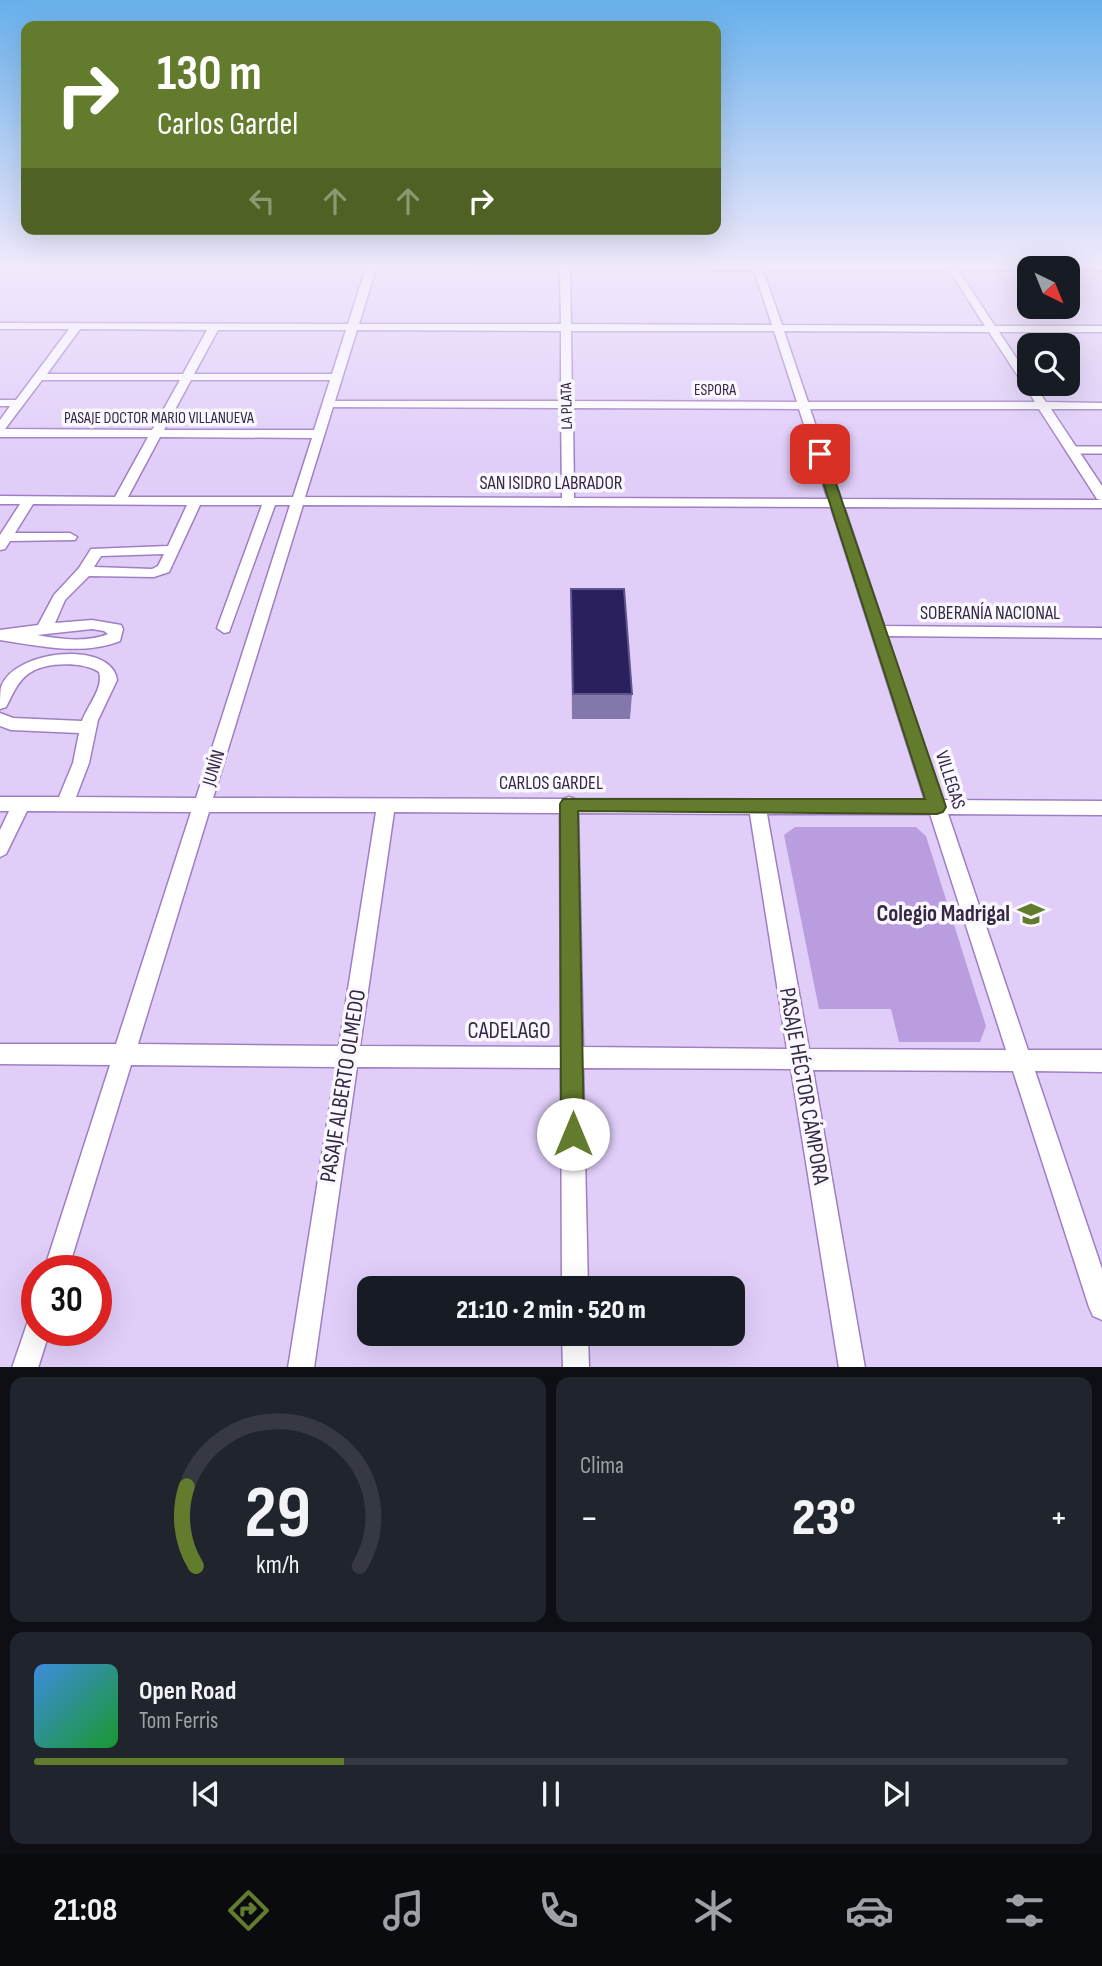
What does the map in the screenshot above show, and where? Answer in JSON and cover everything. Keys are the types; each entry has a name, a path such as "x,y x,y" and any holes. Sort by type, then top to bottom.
{"street":[{"path":"0,430 75,329"},
{"path":"120,500 213,329"},
{"name":"JUNÍN","path":"61,1255 352,329"},
{"name":"LA PLATA","path":"566,329 568,502"},
{"name":"VILLEGAS","path":"778,329 1102,1307"},
{"path":"992,329 1102,496"},
{"path":"1079,329 1102,329"},
{"path":"39,377 336,377"},
{"path":"0,403 19,403"},
{"name":"ESPORA","path":"327,404 1102,406"},
{"name":"PASAJE DOCTOR MARIO VILLANUEVA","path":"0,430 318,434"},
{"name":"SAN ISIDRO LABRADOR","path":"0,500 1102,504"},
{"path":"3,542 29,500"},
{"path":"85,571 154,573 164,569 196,500"},
{"path":"224,628 270,500"},
{"path":"3,542 69,537"},
{"path":"43,631 59,597 85,571 92,556 102,551 173,550"},
{"path":"108,625 116,629 115,637 108,641 92,643 2,635 108,625"},
{"name":"SOBERANÍA NACIONAL","path":"878,631 1102,633"},
{"path":"0,703 14,678 23,669 52,660 94,663 104,666 109,673 109,680 88,727 81,763 65,804"},
{"path":"0,719 11,724 88,727"},
{"name":"CARLOS GARDEL","path":"0,804 1102,808"},
{"path":"0,849 22,804"},
{"name":"PASAJE ALBERTO OLMEDO","path":"301,1367 386,804"},
{"path":"569,804 575,1276"},
{"name":"PASAJE HÉCTOR CÁMPORA","path":"757,805 852,1367"},
{"name":"CADELAGO","path":"0,1054 1102,1061"},
{"path":"25,1367 32,1346"},
{"path":"575,1346 576,1367"}],"lane":[{"path":"1071,450 1102,450"}],"shaded area":[{"path":"795,827 916,827 926,836 986,1026 980,1042 899,1042 891,1009 819,1009 784,835"}],"building":[{"path":"571,589 624,589 632,694 573,694"}],"place":[{"name":"Colegio Madrigal","path":"1031,914"}],"route":[{"path":"573,1134 569,804 937,807 820,454"}]}
